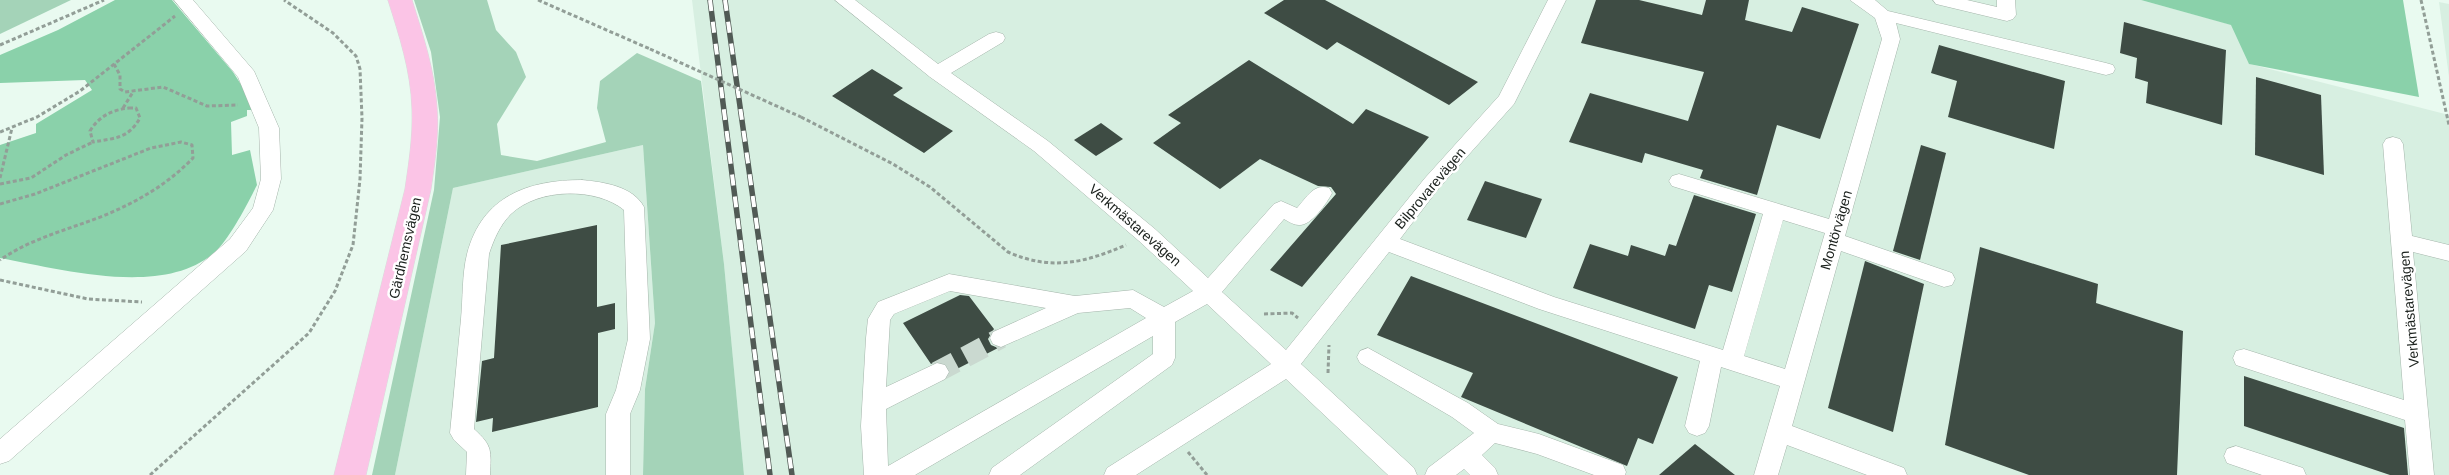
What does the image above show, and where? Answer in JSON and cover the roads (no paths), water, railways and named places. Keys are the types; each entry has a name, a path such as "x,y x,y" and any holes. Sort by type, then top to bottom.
{"main road":[{"name":"Gärdhemsvägen","path":"350,475 418,189 424,141 424,97 399,6"}],"street":[{"name":"Verkmästarevägen","path":"844,0 937,73 1041,146 1147,235 1405,475"},
{"name":"Bilprovarevägen","path":"1116,475 1286,366 1432,183 1508,99 1557,0"},
{"path":"1859,0 1867,3 1884,16 1897,17 2106,69"},
{"path":"1942,0 2007,15 2006,0"},
{"path":"0,454 238,245 263,210 271,179 268,128 247,75 186,4"},
{"name":"Montörvägen","path":"1766,475 1891,39 1890,25 1884,16"},
{"path":"937,73 996,38"},
{"name":"Verkmästarevägen","path":"2393,144 2422,475"},
{"path":"1679,181 1775,210 1944,279"},
{"path":"478,475 479,448 462,434 478,254 486,231 502,211 516,199 539,191 564,187 590,189 619,196 634,207 639,339 628,390 618,414 618,475"},
{"path":"894,475 1209,292 1282,209 1300,218 1322,193"},
{"path":"1697,426 1775,210"},
{"path":"1385,242 1547,303 1793,381"},
{"path":"2403,242 2449,253"},
{"path":"876,475 874,404 879,319 886,308 949,282 1075,305 1133,300 1164,318"},
{"path":"1001,338 1075,305"},
{"path":"1001,475 1164,358 1164,318"},
{"path":"1368,356 1460,410 1490,432 1540,444 1614,472"},
{"path":"2244,358 2417,414"},
{"path":"874,404 936,372"},
{"path":"1778,431 1895,475"},
{"path":"1437,475 1465,455 1490,432"},
{"path":"1465,455 1486,475"},
{"path":"2236,456 2294,475"}],"tunnel":[{"path":"937,372 1001,338"}],"railway":[{"path":"710,0 770,475"},
{"path":"725,0 792,475"}]}
